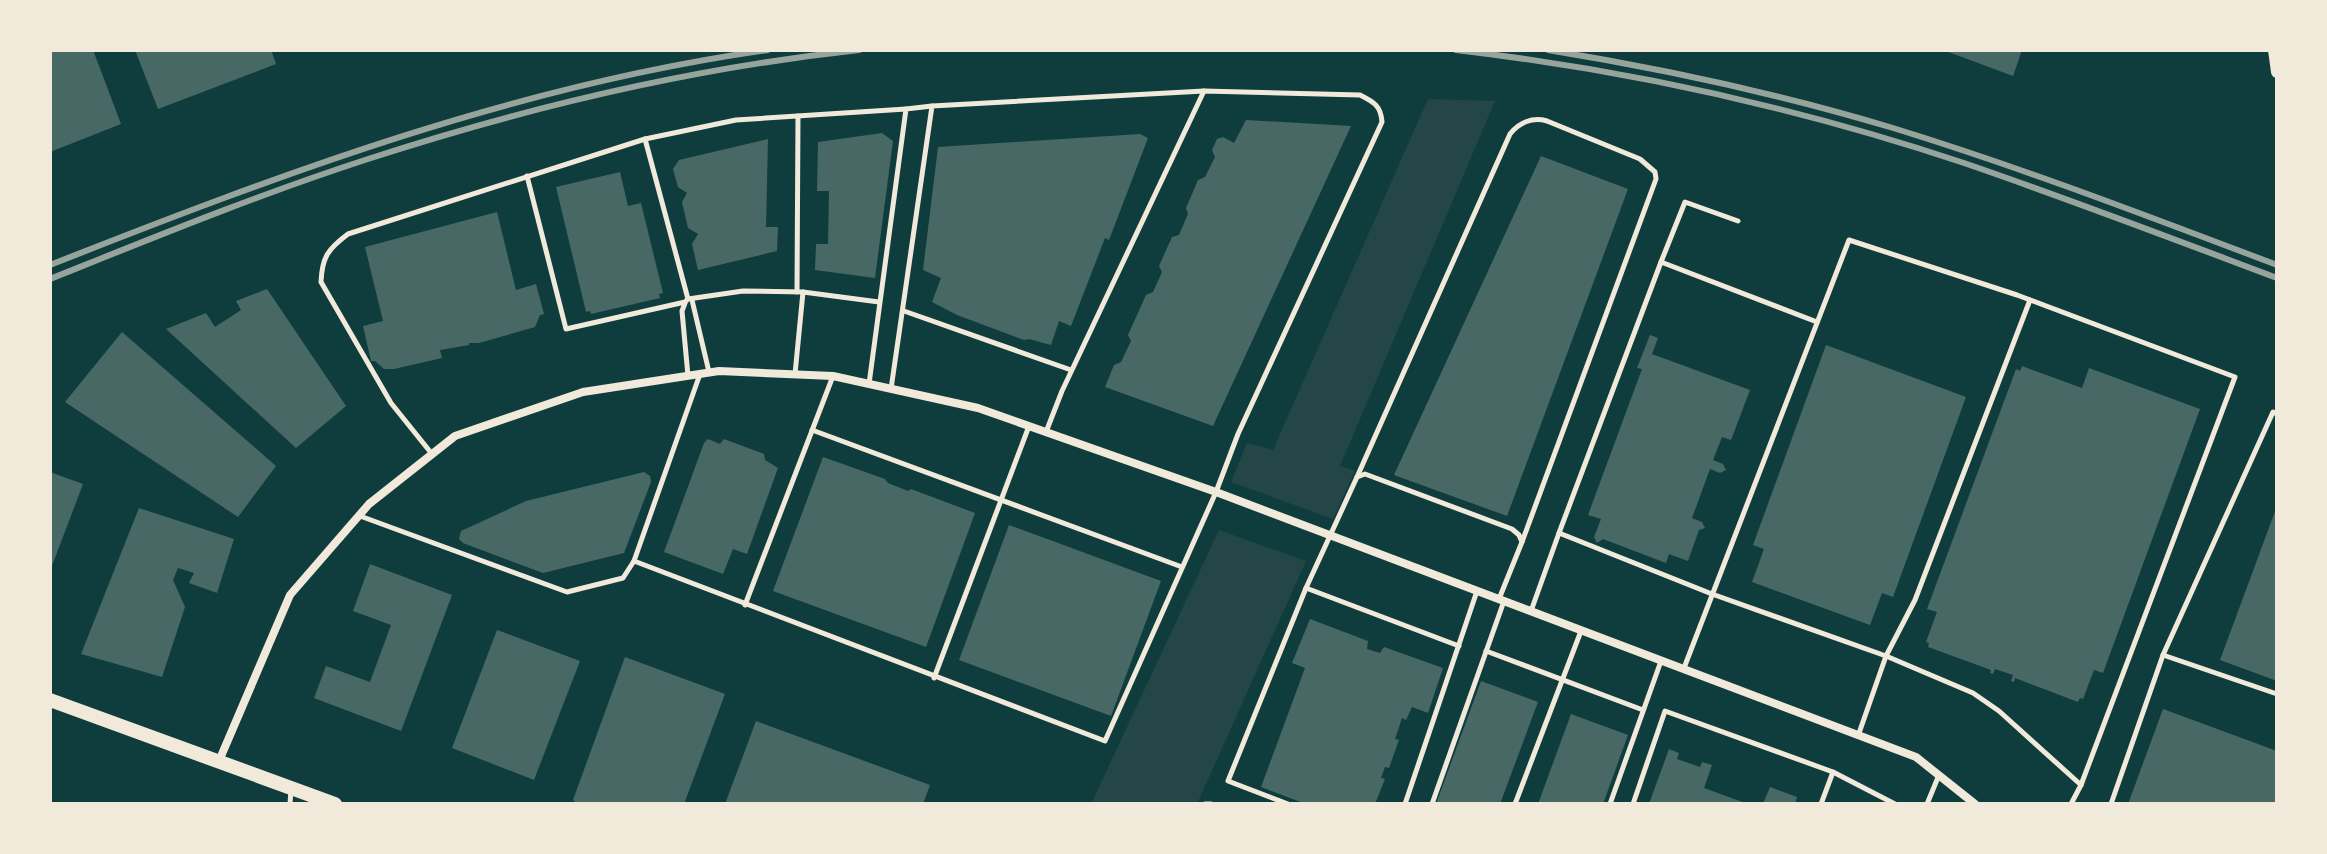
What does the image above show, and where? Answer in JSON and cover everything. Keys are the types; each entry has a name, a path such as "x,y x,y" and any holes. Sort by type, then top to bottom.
{"main road":[{"path":"50,700 335,804"}],"street":[{"path":"2274,50 2277,72"},
{"path":"219,761 290,595 369,504 455,436 583,392 704,373 795,374 833,376 978,408 1216,492 1916,757 1975,804"}],"lane":[{"path":"1046,432 1071,370 1204,91"},
{"path":"432,454 391,403 321,282 322,262 328,249 348,234 645,139 736,120 1204,91 1360,95 1381,111 1382,122 1238,434 1216,492 1105,741 634,561"},
{"path":"891,389 932,106"},
{"path":"869,384 906,109"},
{"path":"795,374 800,292 798,116"},
{"path":"1288,804 1228,781 1306,588 1510,134 1516,127 1536,118 1640,159 1655,172 1656,179 1501,600 1432,804"},
{"path":"359,515 567,592 623,578 634,561 704,373 689,300 645,139"},
{"path":"527,176 566,329 689,300 743,291 800,292 879,302"},
{"path":"1530,612 1685,202 1738,221"},
{"path":"1683,670 1849,240 2030,300 2235,377 2081,785 2071,804"},
{"path":"1661,262 1817,322"},
{"path":"688,376 682,311 689,300"},
{"path":"1858,736 1886,656 1915,600 2030,300"},
{"path":"904,311 1071,370"},
{"path":"745,605 833,376"},
{"path":"2111,804 2163,655 2273,412 2277,414"},
{"path":"934,678 1029,426"},
{"path":"812,430 1182,567"},
{"path":"1357,477 1365,474 1512,529 1522,542"},
{"path":"1559,533 1712,594 1886,656 1973,693 2008,719 2081,785"},
{"path":"1306,588 1459,646"},
{"path":"1405,804 1477,591"},
{"path":"1515,804 1581,631"},
{"path":"1486,651 1643,710"},
{"path":"2163,655 2277,694"},
{"path":"1610,804 1661,661"},
{"path":"1633,804 1665,711 1833,772 1895,804"},
{"path":"1821,804 1833,772"},
{"path":"1927,804 1939,775"},
{"path":"290,804 291,788"},
{"path":"1205,804 1211,804"}],"shaded area":[{"path":"1428,99 1495,101 1340,466 1355,471 1333,519 1231,482 1247,443 1273,450"},
{"path":"1219,530 1306,561 1197,804 1091,804"}],"building":[{"path":"50,50 93,50 121,124 50,152"},
{"path":"135,50 271,50 276,64 158,109"},
{"path":"1943,50 2022,50 2013,76"},
{"path":"1246,120 1351,126 1213,426 1105,387 1114,365 1121,362 1131,341 1128,335 1146,295 1153,292 1162,272 1159,266 1172,237 1179,235 1198,180 1205,177 1215,157 1212,150 1217,139 1223,137 1234,143"},
{"path":"882,133 893,141 875,278 815,270 816,244 828,244 829,191 817,191 818,142"},
{"path":"1140,134 1148,138 1109,240 1105,238 1071,326 1059,321 1051,345 1024,340 957,315 932,302 941,278 923,270 938,147"},
{"path":"768,139 766,227 778,227 777,251 698,270 692,244 698,234 688,228 682,202 687,193 678,187 673,169 679,160"},
{"path":"1541,156 1628,189 1507,516 1394,475"},
{"path":"620,172 628,206 641,203 663,293 659,294 660,298 591,314 590,311 586,312 556,187"},
{"path":"497,212 516,290 536,284 544,314 540,315 535,327 440,350 442,358 394,369 384,369 371,361 363,326 383,321 365,247"},
{"path":"267,289 346,406 296,448 166,329 206,313 215,327 241,310 236,301"},
{"path":"122,332 276,466 238,517 65,402"},
{"path":"1650,335 1658,338 1652,354 1750,390 1731,440 1722,437 1713,460 1723,464 1726,470 1720,473 1710,469 1692,518 1702,522 1705,528 1699,530 1688,561 1669,554 1666,563 1603,539 1597,543 1594,537 1601,519 1588,515 1642,369 1637,368"},
{"path":"1826,345 1966,397 1893,597 1882,593 1870,625 1752,582 1764,549 1753,545"},
{"path":"2022,366 2082,388 2089,368 2200,409 2103,673 2094,670 2083,699 2080,698 2078,702 2015,678 2014,682 2011,681 2013,675 1995,669 1993,674 1990,673 1991,670 1928,647 1929,643 1926,642 1937,612 1927,609 2016,369 2020,371"},
{"path":"708,439 720,444 724,439 764,454 765,460 778,468 747,554 733,549 723,574 664,552"},
{"path":"823,457 885,479 908,491 911,489 975,513 926,647 773,591"},
{"path":"50,472 83,484 50,571"},
{"path":"644,472 650,476 651,482 624,553 543,573 459,539 461,531 526,501"},
{"path":"2277,506 2277,681 2220,660"},
{"path":"139,508 234,539 217,593 189,583 194,573 178,568 173,580 185,607 162,677 81,654"},
{"path":"1009,525 1161,581 1111,716 959,660"},
{"path":"370,564 452,595 401,731 314,698 326,666 370,682 391,625 353,611"},
{"path":"1310,619 1368,641 1367,649 1380,653 1384,647 1443,668 1428,713 1412,707 1406,720 1402,718 1395,739 1399,740 1389,768 1385,767 1381,778 1385,779 1375,804 1306,804 1261,787 1305,668 1292,663"},
{"path":"497,630 580,661 534,780 452,748"},
{"path":"625,657 725,694 684,804 577,804 573,800"},
{"path":"1481,681 1538,702 1500,804 1436,804"},
{"path":"2163,709 2277,751 2277,804 2128,804"},
{"path":"1571,714 1628,735 1603,804 1538,804"},
{"path":"756,721 930,785 923,804 725,804"},
{"path":"1669,749 1679,753 1677,759 1700,767 1702,762 1712,765 1704,788 1748,804 1649,804"},
{"path":"1770,787 1797,797 1795,804 1763,804"}],"railway":[{"path":"50,265 314,166 492,109 583,85 768,50"},
{"path":"50,279 208,216 428,140 550,106 673,79 859,50"},
{"path":"1456,50 1649,80 1839,125 1964,163 2277,278"},
{"path":"1548,50 1722,83 1893,128 2038,176 2277,265"}]}
